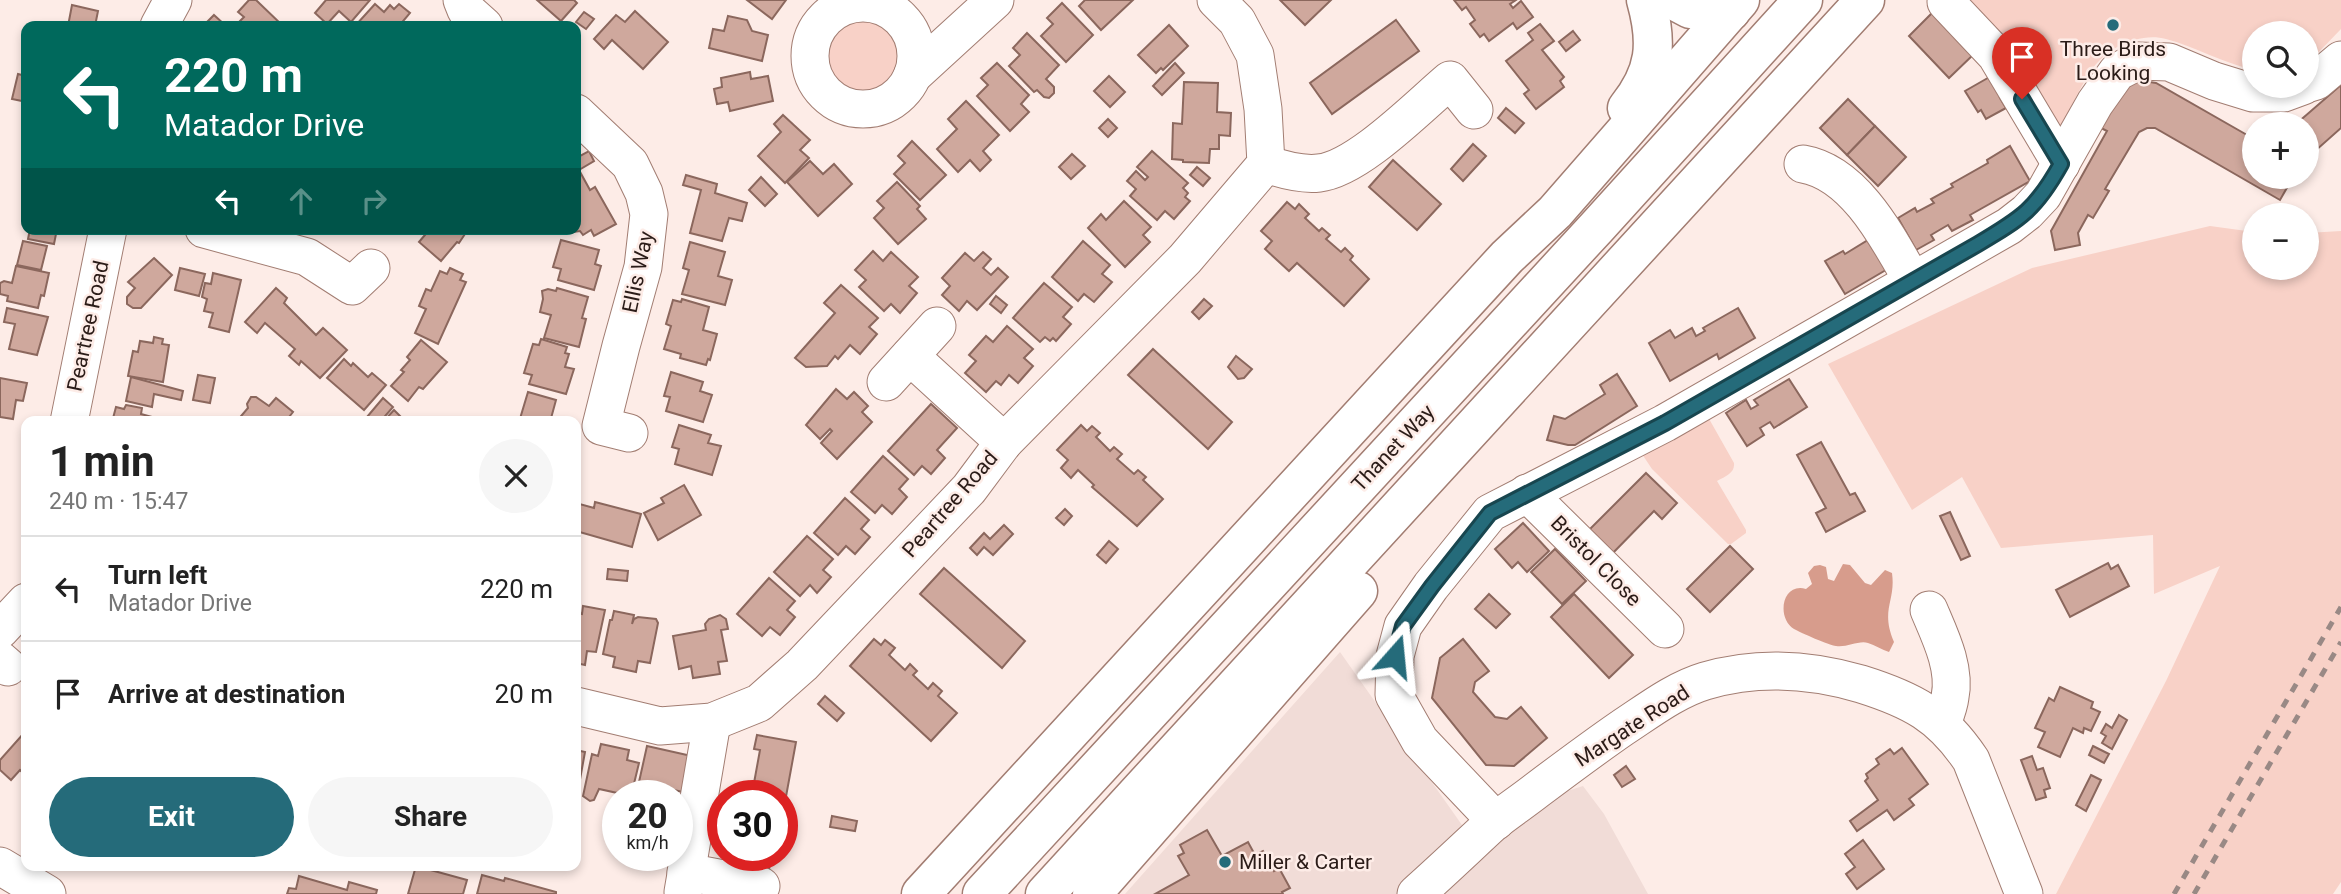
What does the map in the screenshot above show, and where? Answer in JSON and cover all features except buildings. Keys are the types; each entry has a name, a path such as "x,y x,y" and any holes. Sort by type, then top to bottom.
{"highway":[{"path":"921,894 1507,257 1633,100 1649,71 1654,50 1646,0"},
{"path":"1673,0 1690,9 1735,5"},
{"name":"Thanet Way","path":"982,894 1803,0"},
{"path":"1045,894 1865,0"},
{"path":"1507,257 1555,212 1735,5"},
{"path":"1092,894 1479,454 1536,360"}],"street":[{"path":"162,21 173,0"},
{"path":"462,0 466,10 478,21"},
{"path":"912,76 995,0"},
{"path":"1216,0 1237,21 1255,55 1263,110 1266,164 1303,173 1321,173 1346,164 1367,150 1450,80 1474,110"},
{"path":"1946,2 1996,55 2061,164"},
{"path":"1496,821 1420,741 1394,695 1395,656 1403,626 1490,513 1665,423 1989,238 2027,212 2043,195 2095,103 2117,72 2138,61 2169,62 2242,90"},
{"path":"2319,78 2341,62"},
{"name":"Ellis Way","path":"581,118 630,164 644,193 649,214 649,236 643,267 601,426 629,433"},
{"name":"Peartree Road","path":"581,707 660,726 712,722 759,703 802,665 969,489 1004,442 1185,259 1266,164"},
{"path":"1803,164 1828,171 1849,189 1884,232 1912,280"},
{"name":"Peartree Road","path":"70,416 107,235"},
{"path":"226,235 307,257 352,286 371,268"},
{"path":"937,326 898,369 1004,442"},
{"name":"Bristol Close","path":"1527,493 1667,628"},
{"path":"0,630 21,607"},
{"path":"1929,610 1946,651 1951,682 1951,696 1942,724"},
{"name":"Margate Road","path":"1416,894 1496,821 1595,747 1664,700 1702,682 1727,676 1779,671 1842,678 1891,693 1910,701 1942,724 1971,760 2024,894"},
{"path":"712,722 684,882 761,886"},
{"path":"0,866 47,894"}],"shaded area":[{"path":"1963,0 2341,0 2341,29 2319,52 2319,21 2242,21 2242,66 2156,37 2124,44 2097,63 2057,133"},
{"path":"863,3 883,7 900,19 912,36 916,56 912,76 900,93 883,105 863,109 843,105 826,93 814,76 810,56 814,36 826,19 843,7"},
{"path":"2210,226 2242,230 2242,280 2319,280 2319,232 2341,231 2341,882 2333,894 2056,894 2166,681 2220,566 2154,594 2153,535 2001,548 1962,477 1912,510 1828,364 2032,268"},
{"path":"1708,417 1734,463 1731,472 1717,481 1746,530 1746,533 1731,544 1652,469 1642,454"},
{"path":"1843,564 1850,565 1865,583 1871,585 1885,570 1892,573 1888,621 1894,642 1889,652 1864,642 1832,645 1788,624 1784,602 1791,591 1806,589 1812,584 1808,573 1814,566 1826,567 1828,579 1834,581"},
{"path":"1340,652 1462,825 1583,786 1604,814 1648,894 1125,894"}],"railway":[{"path":"2174,894 2341,607"},
{"path":"2194,894 2341,642"}],"place":[{"name":"Three Birds Looking","path":"2113,25"},
{"name":"Miller & Carter","path":"1225,862"}],"route":[{"path":"1395,656 1403,626 1490,513 1665,423 2009,226 2027,212 2043,195 2061,164 2022,99"}]}
